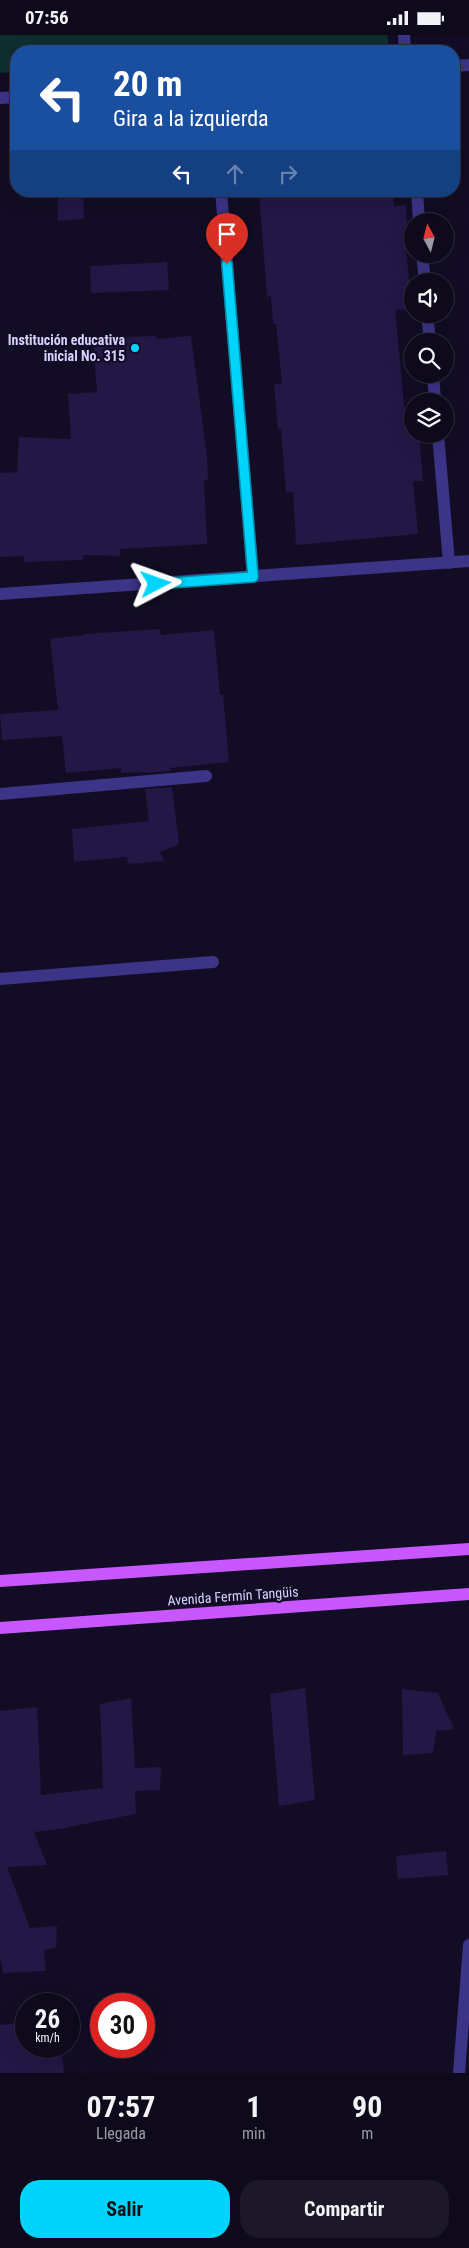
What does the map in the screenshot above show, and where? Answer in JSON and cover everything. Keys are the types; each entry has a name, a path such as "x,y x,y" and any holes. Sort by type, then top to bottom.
{"main road":[{"path":"0,1581 469,1549"},
{"name":"Avenida Fermín Tangüis","path":"0,1628 469,1593"}],"street":[{"path":"221,197 253,577"},
{"path":"417,197 418,213"},
{"path":"439,443 449,563"},
{"path":"0,594 469,561"},
{"path":"0,794 206,776"},
{"path":"0,979 213,962"},
{"path":"459,2073 469,1945"}],"green space":[{"path":"0,35 387,35 389,45 10,45 10,72 0,73"}],"building":[{"path":"57,197 83,197 84,219 58,221"},
{"path":"259,197 393,197 394,206 406,205 407,213 404,213 404,263 407,263 408,273 404,273 404,309 395,310 404,404 404,443 420,443 423,481 413,481 418,534 296,545 293,492 286,493 281,429 278,429 274,384 282,383 276,324 273,324 271,296 267,297"},
{"path":"167,262 169,290 91,293 90,266"},
{"path":"156,336 156,339 191,336 207,457 208,480 204,480 207,544 120,549 120,556 83,555 83,560 24,562 24,556 0,557 0,473 17,472 19,437 71,439 68,394 97,392 93,338"},
{"path":"160,629 161,635 214,630 220,695 223,694 229,762 170,768 171,771 143,773 121,773 121,768 66,773 62,736 2,740 0,714 58,710 50,639 84,634"},
{"path":"172,787 179,844 160,852 164,861 128,864 127,857 74,862 72,829 149,821 145,789"},
{"path":"305,1688 315,1800 279,1806 270,1694"},
{"path":"402,1689 438,1693 454,1729 436,1731 433,1753 403,1755"},
{"path":"131,1698 135,1768 161,1767 160,1790 135,1791 136,1814 68,1828 34,1832 47,1865 7,1867 30,1928 57,1926 56,1948 44,1950 46,1971 3,1973 0,1957 0,1711 37,1707 41,1795 103,1788 100,1704"},
{"path":"446,1851 448,1875 398,1879 396,1856"},
{"path":"15,2023 15,2058 62,2058 64,2073 0,2073 0,2025"}],"place":[{"name":"Institución educativa inicial No. 315","path":"135,348"}],"route":[{"path":"156,584 253,577 227,264"}]}
